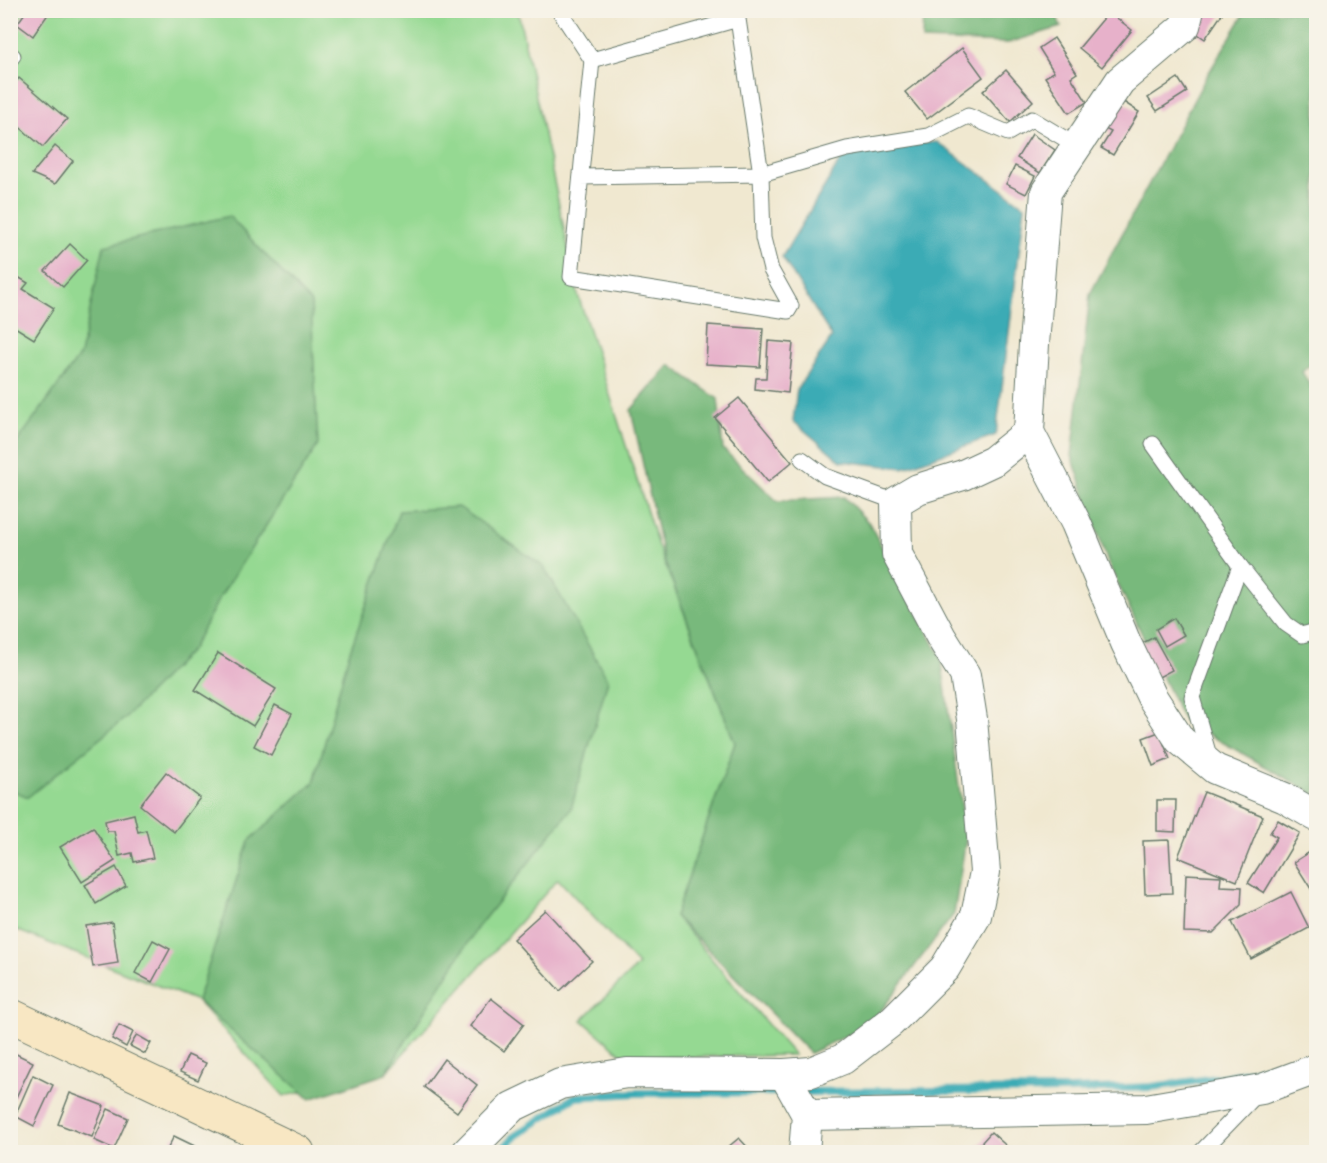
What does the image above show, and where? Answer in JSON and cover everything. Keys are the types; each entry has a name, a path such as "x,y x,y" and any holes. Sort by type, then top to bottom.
{"street":[{"path":"1190,10 1185,26 1120,81 1046,192 1029,432 1076,523 1126,643 1152,698 1180,740 1215,769 1285,798 1317,816"},
{"path":"467,1152 512,1107 560,1084 627,1073 784,1074 811,1072 843,1059 891,1022 945,968 976,916 985,872 972,719 965,675 941,637 897,554 896,502 918,489 963,475 993,461 1029,432"},
{"path":"10,1015 298,1152"},
{"path":"807,1114 1146,1109 1262,1089 1317,1069"},
{"path":"784,1074 807,1114 804,1152"}],"lane":[{"path":"559,10 592,60 571,277 788,311 791,306 771,270 763,238 761,174 737,15 592,60"},
{"path":"581,177 761,174 847,149 928,136 968,116 1008,133 1032,119 1077,146"},
{"path":"1153,444 1240,566 1286,624 1302,635 1317,631"},
{"path":"802,459 825,476 896,502"},
{"path":"1212,767 1192,697 1240,566"},
{"path":"1201,1152 1262,1089"}],"green space":[{"path":"10,11 518,11 578,295 658,546 735,743 675,916 794,1055 626,1058 582,1020 638,965 558,879 385,1074 284,1096 197,1001 11,928"},
{"path":"923,11 1055,11 1061,27 1008,43 922,40"},
{"path":"1246,11 1316,11 1316,359 1302,372 1316,395 1316,795 1183,720 1108,563 1072,456 1090,294 1205,79"},
{"path":"229,216 311,303 318,445 220,597 192,649 124,719 28,797 11,790 11,449 80,355 104,246"},
{"path":"670,365 718,399 723,449 777,501 844,497 869,523 941,657 966,838 954,914 871,1024 810,1053 675,916 735,743 664,560 631,410"},
{"path":"459,507 544,567 608,680 571,809 477,928 385,1074 310,1099 197,1001 249,841 314,782 348,657 399,511"}],"water":[{"path":"937,142 1025,206 996,435 903,468 841,461 793,421 797,389 832,337 782,257 847,149"}],"building":[{"path":"27,10 51,10 33,36 17,24"},
{"path":"1201,10 1217,10 1222,14 1205,39 1189,28"},
{"path":"1109,12 1132,30 1102,67 1079,48"},
{"path":"1054,38 1077,73 1071,77 1087,102 1069,113 1045,77 1054,72 1039,48"},
{"path":"962,48 983,77 927,119 905,92"},
{"path":"1006,70 1033,101 1010,122 983,91"},
{"path":"19,78 67,119 43,147 10,119 10,88"},
{"path":"1178,78 1187,92 1157,111 1148,98"},
{"path":"1122,101 1139,112 1113,155 1101,148 1111,132 1105,129"},
{"path":"1032,134 1055,150 1040,173 1017,158"},
{"path":"55,146 73,161 55,184 32,174"},
{"path":"1015,166 1035,176 1026,194 1006,184"},
{"path":"70,244 87,260 63,287 45,271"},
{"path":"13,274 28,283 23,289 54,308 34,339 10,324 10,278"},
{"path":"708,325 763,329 760,367 706,364"},
{"path":"768,341 793,343 788,393 755,389 756,378 766,378"},
{"path":"739,398 792,462 768,482 715,418"},
{"path":"1174,618 1184,635 1165,646 1156,629"},
{"path":"1154,637 1172,670 1157,678 1139,645"},
{"path":"218,653 276,689 253,726 195,690"},
{"path":"275,705 292,714 271,755 254,746"},
{"path":"1159,732 1170,759 1153,766 1143,738"},
{"path":"166,772 200,798 174,832 140,805"},
{"path":"1204,792 1263,816 1237,881 1178,857"},
{"path":"1157,800 1176,800 1175,832 1157,831"},
{"path":"134,814 138,832 146,830 153,858 134,862 132,853 119,856 114,831 107,831 105,821"},
{"path":"1278,820 1300,833 1264,893 1248,883 1277,837 1270,833"},
{"path":"93,827 115,861 82,882 60,847"},
{"path":"1169,840 1172,893 1145,894 1143,841"},
{"path":"1316,848 1316,897 1294,862"},
{"path":"116,867 126,886 96,904 85,885"},
{"path":"1186,874 1221,876 1220,886 1242,887 1241,905 1213,933 1184,932"},
{"path":"1291,892 1309,928 1251,959 1232,922"},
{"path":"545,910 592,961 560,991 513,939"},
{"path":"112,922 118,963 93,967 86,926"},
{"path":"153,940 170,949 152,982 135,973"},
{"path":"491,998 524,1024 504,1051 470,1026"},
{"path":"119,1025 133,1032 126,1047 112,1039"},
{"path":"137,1035 151,1043 145,1054 130,1046"},
{"path":"10,1051 33,1062 16,1097 10,1095"},
{"path":"188,1055 206,1063 198,1080 180,1072"},
{"path":"444,1059 477,1085 457,1112 424,1087"},
{"path":"33,1075 53,1085 34,1126 15,1116"},
{"path":"70,1093 104,1106 92,1137 58,1124"},
{"path":"108,1109 128,1118 114,1149 94,1140"},
{"path":"991,1132 1013,1152 973,1152"},
{"path":"174,1136 207,1152 166,1152"},
{"path":"739,1138 752,1152 722,1152"}],"waterway":[{"path":"802,1092 1072,1090 1151,1087 1225,1077 1295,1062"},
{"path":"500,1152 515,1136 575,1097 635,1093 784,1092"}]}
